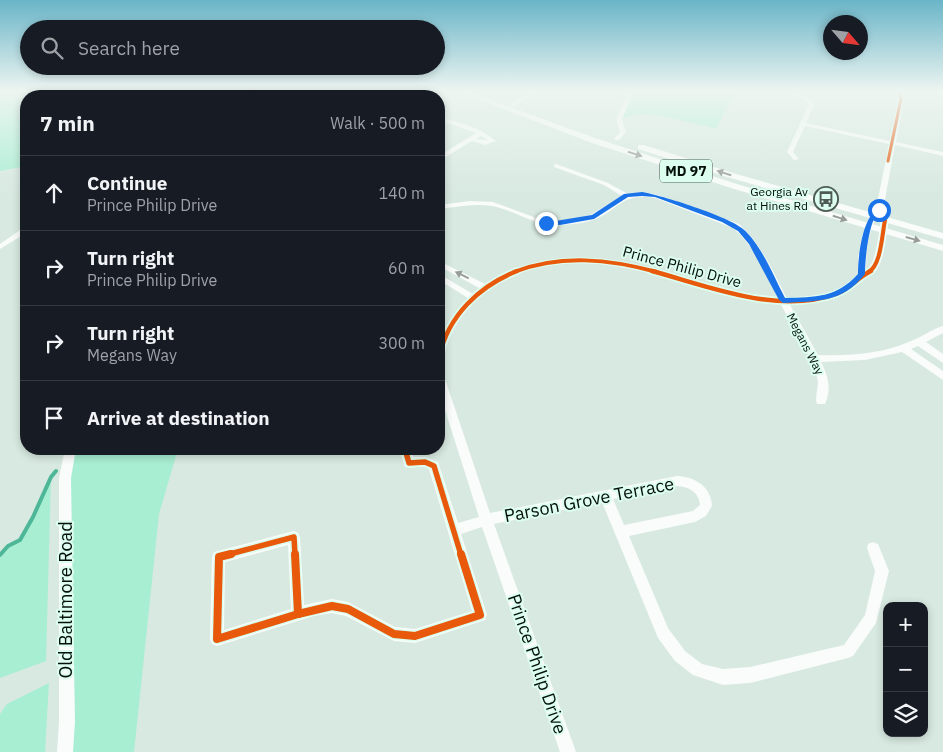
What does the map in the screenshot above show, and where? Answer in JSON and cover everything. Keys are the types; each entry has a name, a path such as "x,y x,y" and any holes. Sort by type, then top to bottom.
{"main road":[{"name":"MD 97","path":"563,127 595,140 673,166 943,248"},
{"name":"MD 97","path":"577,127 876,213 885,220 943,236"}],"street":[{"path":"466,127 482,133 493,141 485,143 471,140"},
{"path":"617,140 623,132 621,127"},
{"path":"796,159 790,152 802,127"},
{"path":"818,127 943,154"},
{"path":"862,274 861,265 868,226 876,213 895,127"},
{"path":"445,155 482,133"},
{"path":"445,207 489,204 501,206 540,222 554,224 594,217 626,196 606,184 556,166"},
{"name":"Megans Way","path":"626,196 642,194 656,196 736,226 748,237 814,358 823,380 824,391 821,401"},
{"name":"Prince Philip Drive","path":"445,337 452,323 485,288 524,268 551,262 588,259 632,264 734,295 783,300 811,299 833,295 850,287 862,274 873,270 884,231 885,220"},
{"path":"0,247 20,234"},
{"path":"445,266 485,288"},
{"path":"445,281 474,298"},
{"path":"814,358 857,358 904,349 943,329"},
{"path":"919,342 943,359"},
{"path":"904,349 943,376"},
{"name":"Prince Philip Drive","path":"445,394 486,520 568,752"},
{"name":"Old Baltimore Road","path":"65,752 67,722 65,478 69,455"},
{"path":"298,614 294,537 219,557 217,639 298,614 332,606 348,609 394,634 415,636 480,615 434,466 430,462 409,462 407,455"},
{"name":"Parson Grove Terrace","path":"455,530 486,520 677,481 683,481 696,486 704,494 706,506 695,516 620,532"},
{"path":"606,496 663,633 680,656 698,670 723,677 750,676 848,651 871,618 882,571 873,548"}],"green space":[{"path":"0,127 20,127 20,167 0,171"},
{"path":"69,455 176,455 159,514 134,752 65,752 65,478"},
{"path":"51,477 46,661 0,678 0,555 8,546 20,540 33,517"},
{"path":"49,683 45,752 0,752 0,714 7,704"}],"waterway":[{"path":"0,555 8,546 20,540 33,517 51,477 56,471"}],"cycle path":[{"path":"888,161 895,127"},
{"path":"445,337 458,314 471,300 485,288 500,279 516,271 542,264 575,260 606,261 636,267 722,292 752,298 800,300 835,295 854,285 865,274 873,270 877,262 885,220 879,210"},
{"path":"298,614 332,606 348,609 394,634 415,636 480,615 434,466 425,462 409,463 407,455"},
{"path":"294,537 298,614 217,639 219,557 294,537"}],"place":[{"name":"Georgia Av at Hines Rd","path":"826,199"}],"route":[{"path":"546,223 554,224 594,217 617,201 634,194 656,196 736,226 745,233 752,243 780,291 783,300 811,299 833,295 850,287 857,281 862,274 861,265 868,226 872,216 879,210"}]}
